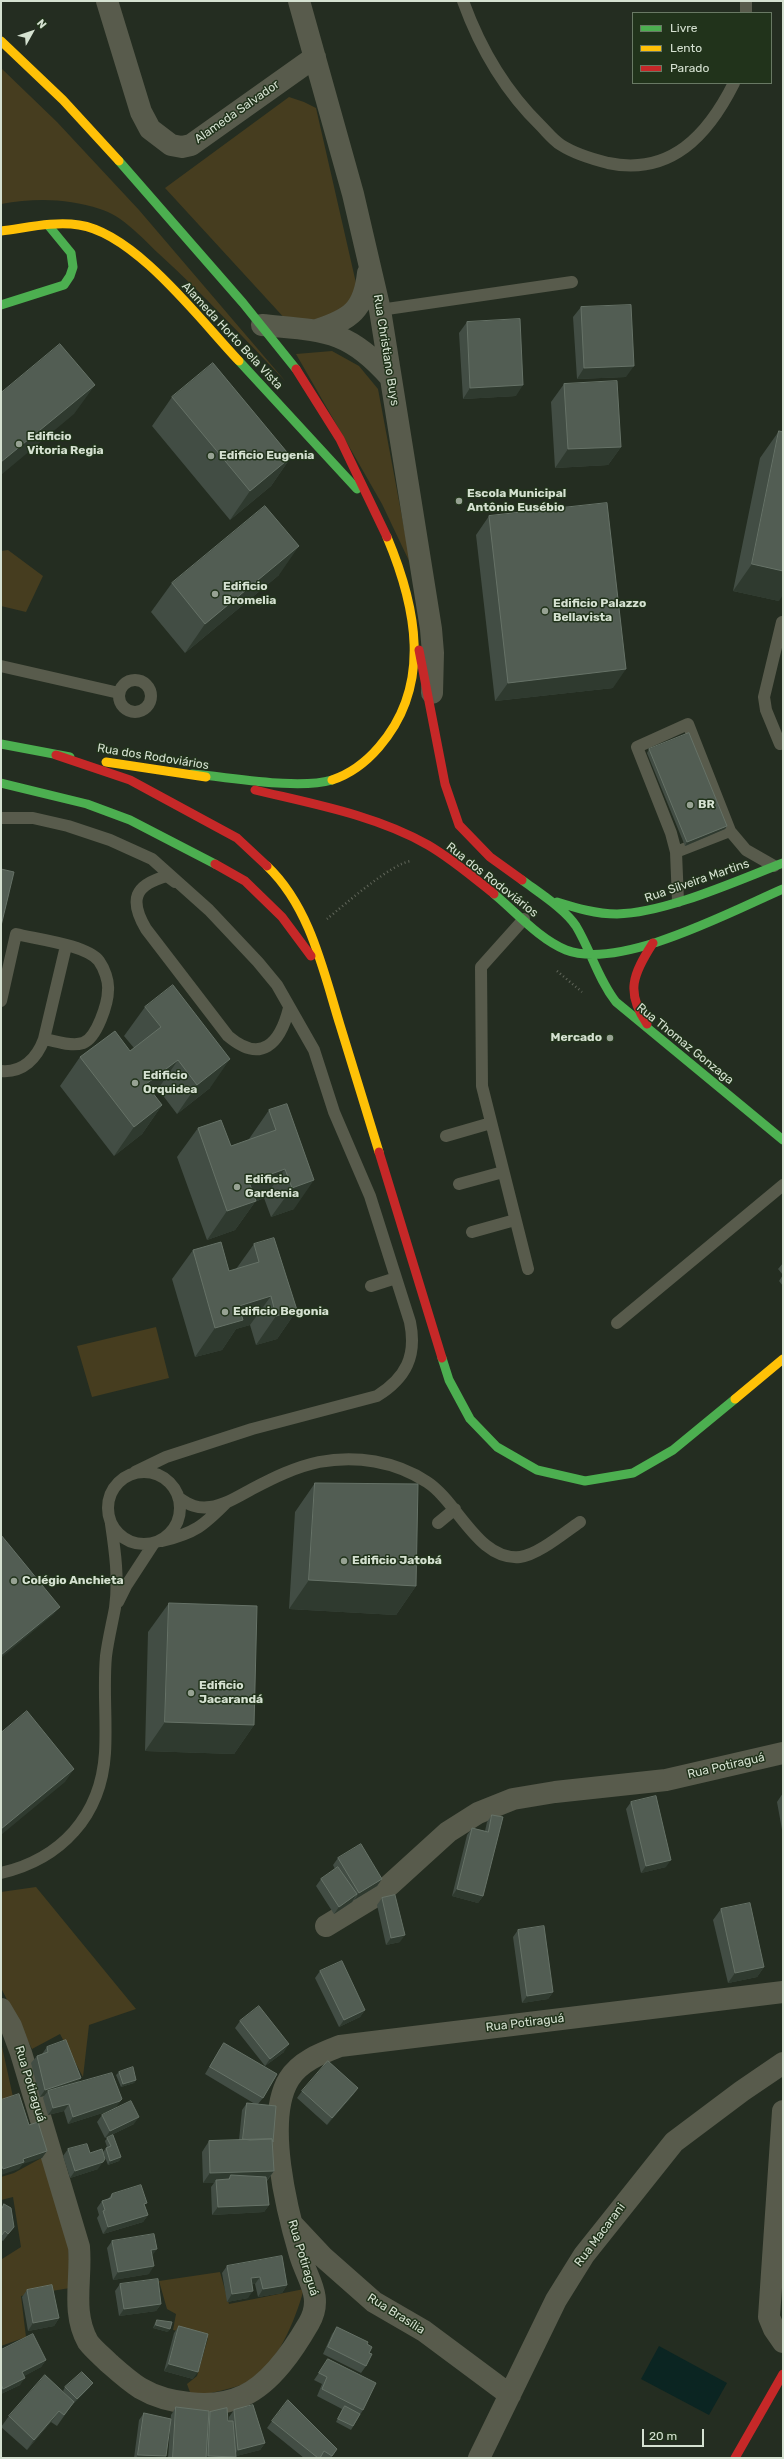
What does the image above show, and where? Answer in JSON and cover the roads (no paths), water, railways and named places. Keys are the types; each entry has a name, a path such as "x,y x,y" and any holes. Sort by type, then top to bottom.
{"main road":[{"name":"Rua dos Rodoviários","path":"1,41 63,101 131,176 262,325 317,399 344,447 389,540 399,570 414,628 446,784 459,825 490,858 548,899 575,925 588,953 574,952 563,948 469,875 428,846 394,828 347,814 192,774 56,755 1,744"},
{"name":"Alameda Horto Bela Vista","path":"1,231 48,226 87,227 114,238 137,255 190,308 373,506"},
{"path":"1,305 64,286 70,278 75,267 73,253 48,226"},
{"path":"192,774 305,784 325,782 343,775 370,755 390,734 402,713 410,687 414,628"},
{"path":"56,755 130,780 237,838 273,872 289,893 306,922 324,973 449,1380 470,1419 497,1447 537,1470 585,1481 633,1473 673,1450 783,1359"},
{"path":"1,783 87,804 130,820 170,839 245,881 261,895 282,918 324,973"},
{"name":"Rua Silveira Martins","path":"548,899 580,911 600,914 645,912 778,864"},
{"path":"588,953 632,949 653,943 783,889"},
{"path":"653,943 634,976 632,989 634,1000 641,1017 657,1037"},
{"name":"Rua Thomaz Gonzaga","path":"588,953 604,986 616,1002 783,1140"},
{"path":"735,2458 783,2374"}],"street":[{"name":"Alameda Salvador","path":"107,1 141,112 150,129 171,145 182,147 191,145 315,56"},
{"name":"Rua Christiano Buys","path":"299,1 370,262 380,310 431,628 433,653 431,706"},
{"path":"317,330 339,323 362,303 370,262"},
{"path":"262,325 317,330 345,338 364,350 390,377"},
{"name":"Rua Potiraguá","path":"326,1926 382,1892 448,1832 478,1813 513,1799 666,1780 783,1754"},
{"name":"Rua Potiraguá","path":"1,2009 11,2026 21,2053 79,2247 81,2266 78,2308 81,2324 88,2342 101,2356 140,2388 174,2401 204,2405 227,2402 244,2396 261,2385 275,2370 310,2321 316,2302 315,2289 301,2258 291,2223 281,2171 279,2108 281,2096 290,2078 302,2065 320,2054 340,2046 783,1992"},
{"name":"Rua Macarani","path":"479,2458 556,2300 584,2254 674,2142 742,2091 783,2063"},
{"path":"783,2111 769,2317 774,2329 783,2342"},
{"name":"Rua Brasília","path":"291,2223 323,2257 374,2302 424,2331 510,2395"}],"lane":[{"path":"463,1 486,53 519,102 560,144 590,159 624,166 654,164 673,155 703,133 724,104 734,84"},
{"path":"746,1 746,12"},
{"path":"380,310 572,282"},
{"path":"782,622 779,653 764,697 766,710 780,744 783,743"},
{"path":"1,666 119,693"},
{"path":"678,901 676,852 671,833 637,747 688,724 730,831 746,850 778,864"},
{"path":"1,818 33,818 110,840 152,859 234,935 258,962 276,986 288,1008 304,1029 314,1050 334,1112 370,1196 396,1278 413,1339 404,1371 394,1386 377,1396 252,1429 166,1456 123,1478 114,1486 108,1498 107,1511 111,1524 117,1586 115,1608 106,1656 105,1753 101,1779 82,1822 68,1839 46,1857 22,1868 1,1874"},
{"path":"676,852 730,831"},
{"path":"187,891 167,876 153,880 141,888 136,900 138,915 146,929 228,1036 240,1046 255,1050 268,1046 278,1037 284,1025 288,1008"},
{"path":"524,919 481,967 482,1086 528,1269"},
{"path":"1,1001 16,934 89,952 99,961 106,976 108,990 99,1026 84,1043 72,1045 44,1039"},
{"path":"1,1071 18,1069 31,1061 39,1053 44,1039 66,946"},
{"path":"446,1136 491,1123"},
{"path":"459,1184 503,1172"},
{"path":"617,1323 783,1185"},
{"path":"472,1232 515,1220"},
{"path":"371,1286 396,1278"},
{"path":"179,1498 189,1505 200,1507 227,1502 272,1479 305,1465 337,1459 362,1459 405,1470 427,1482 455,1509 488,1548 503,1555 520,1556 533,1553 580,1522"},
{"path":"115,1608 126,1586 156,1542 174,1528 180,1509 179,1498 173,1486 162,1476 149,1472 135,1472"},
{"path":"111,1524 126,1540 136,1544 156,1542 181,1536 202,1527 227,1502"},
{"path":"438,1523 455,1509"}],"water":[{"path":"659,2346 727,2383 709,2415 641,2379"}],"place":[{"name":"Edificio Vitoria Regia","path":"19,444"},
{"name":"Edificio Eugenia","path":"211,456"},
{"name":"Escola Municipal Antônio Eusébio","path":"459,501"},
{"name":"Edificio Bromelia","path":"215,594"},
{"name":"Edificio Palazzo Bellavista","path":"545,611"},
{"name":"BR","path":"690,805"},
{"name":"Mercado","path":"610,1038"},
{"name":"Edificio Orquidea","path":"135,1083"},
{"name":"Edificio Gardenia","path":"237,1187"},
{"name":"Edificio Begonia","path":"225,1312"},
{"name":"Edificio Jatobá","path":"344,1561"},
{"name":"Colégio Anchieta","path":"14,1581"},
{"name":"Edificio Jacarandá","path":"191,1693"}]}
